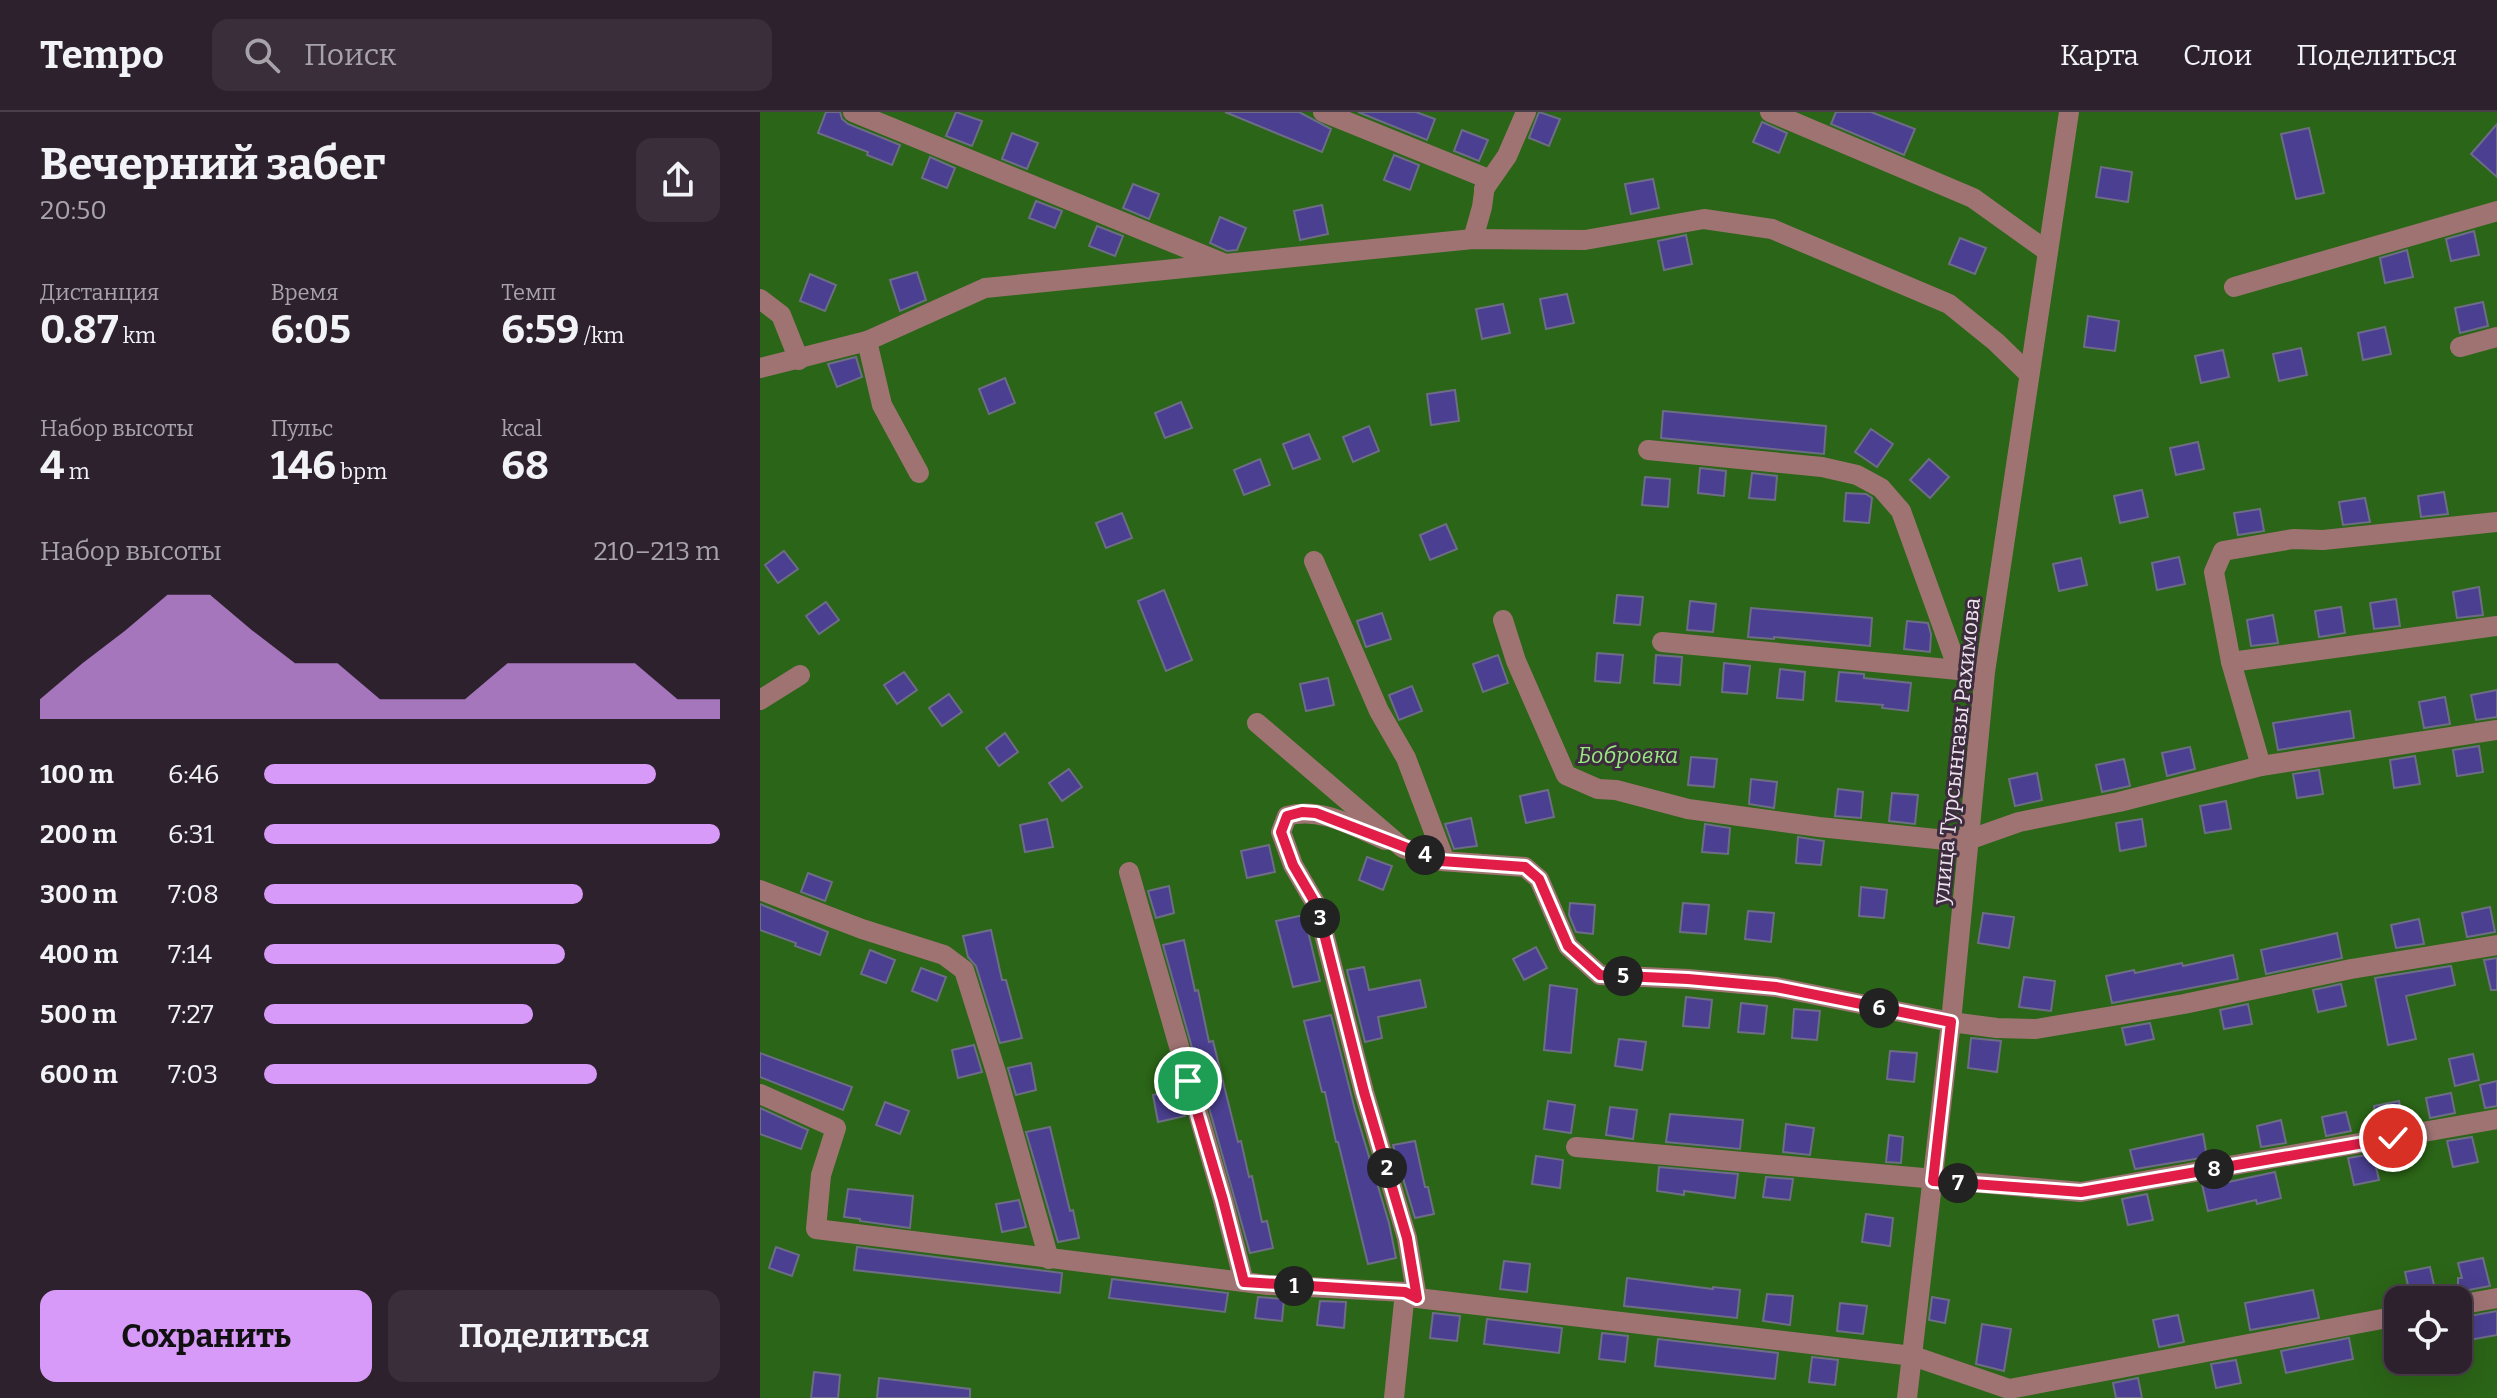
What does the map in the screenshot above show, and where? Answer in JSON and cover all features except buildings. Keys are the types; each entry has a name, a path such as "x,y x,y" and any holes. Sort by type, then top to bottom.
{"street":[{"path":"853,112 1227,264"},
{"path":"1323,112 1486,178 1473,239"},
{"path":"1484,189 1507,156 1526,112"},
{"path":"1770,112 1973,198 2047,251"},
{"name":"улица Турсынгазы Рахимова","path":"1907,1398 1951,1022 1985,672 2069,112"},
{"path":"2234,287 2497,211"},
{"path":"760,368 867,341 985,288 1473,239 1585,240 1704,219 1772,229 1949,304 2029,374"},
{"path":"760,299 781,315 799,360"},
{"path":"2460,347 2497,337"},
{"path":"867,341 882,405 919,473"},
{"path":"1648,450 1822,467 1857,475 1881,488 1901,511 1958,669"},
{"path":"2261,766 2231,662 2214,572 2223,551 2293,539 2323,540 2497,522"},
{"path":"1314,561 1379,711 1406,758 1445,861"},
{"path":"1503,620 1516,661 1566,775 1598,789 1616,790 1688,809 1819,827 1968,840 2019,822 2119,802 2261,766 2497,730"},
{"path":"2231,662 2497,626"},
{"path":"1662,642 1985,672"},
{"path":"760,700 800,675"},
{"path":"1257,723 1403,848"},
{"path":"1394,1398 1411,1295 1407,1238 1364,1092 1317,906 1293,865 1281,832 1287,816 1302,812 1316,813 1403,848 1445,861 1525,867 1539,879 1568,946 1600,975 1776,987 1951,1022 1997,1028 2036,1029 2184,1004 2351,969 2497,945"},
{"path":"1129,872 1244,1282"},
{"path":"760,890 862,929 944,955 964,970 1049,1259"},
{"path":"760,1094 836,1128 821,1175 816,1229 1244,1282 1411,1295 1913,1356 2009,1389 2384,1319"},
{"path":"1576,1147 2081,1192 2497,1119"},
{"path":"2472,1302 2497,1298"}],"green space":[{"name":"Бобровка","path":"760,112 2497,112 2497,1398 760,1398"}],"route":[{"path":"1188,1081 1244,1282 1405,1292 1417,1298 1407,1238 1364,1092 1317,906 1293,865 1281,832 1287,816 1302,812 1341,821 1441,861 1525,867 1539,879 1568,946 1600,975 1776,987 1951,1022 1933,1181 2081,1192 2393,1138"}]}
